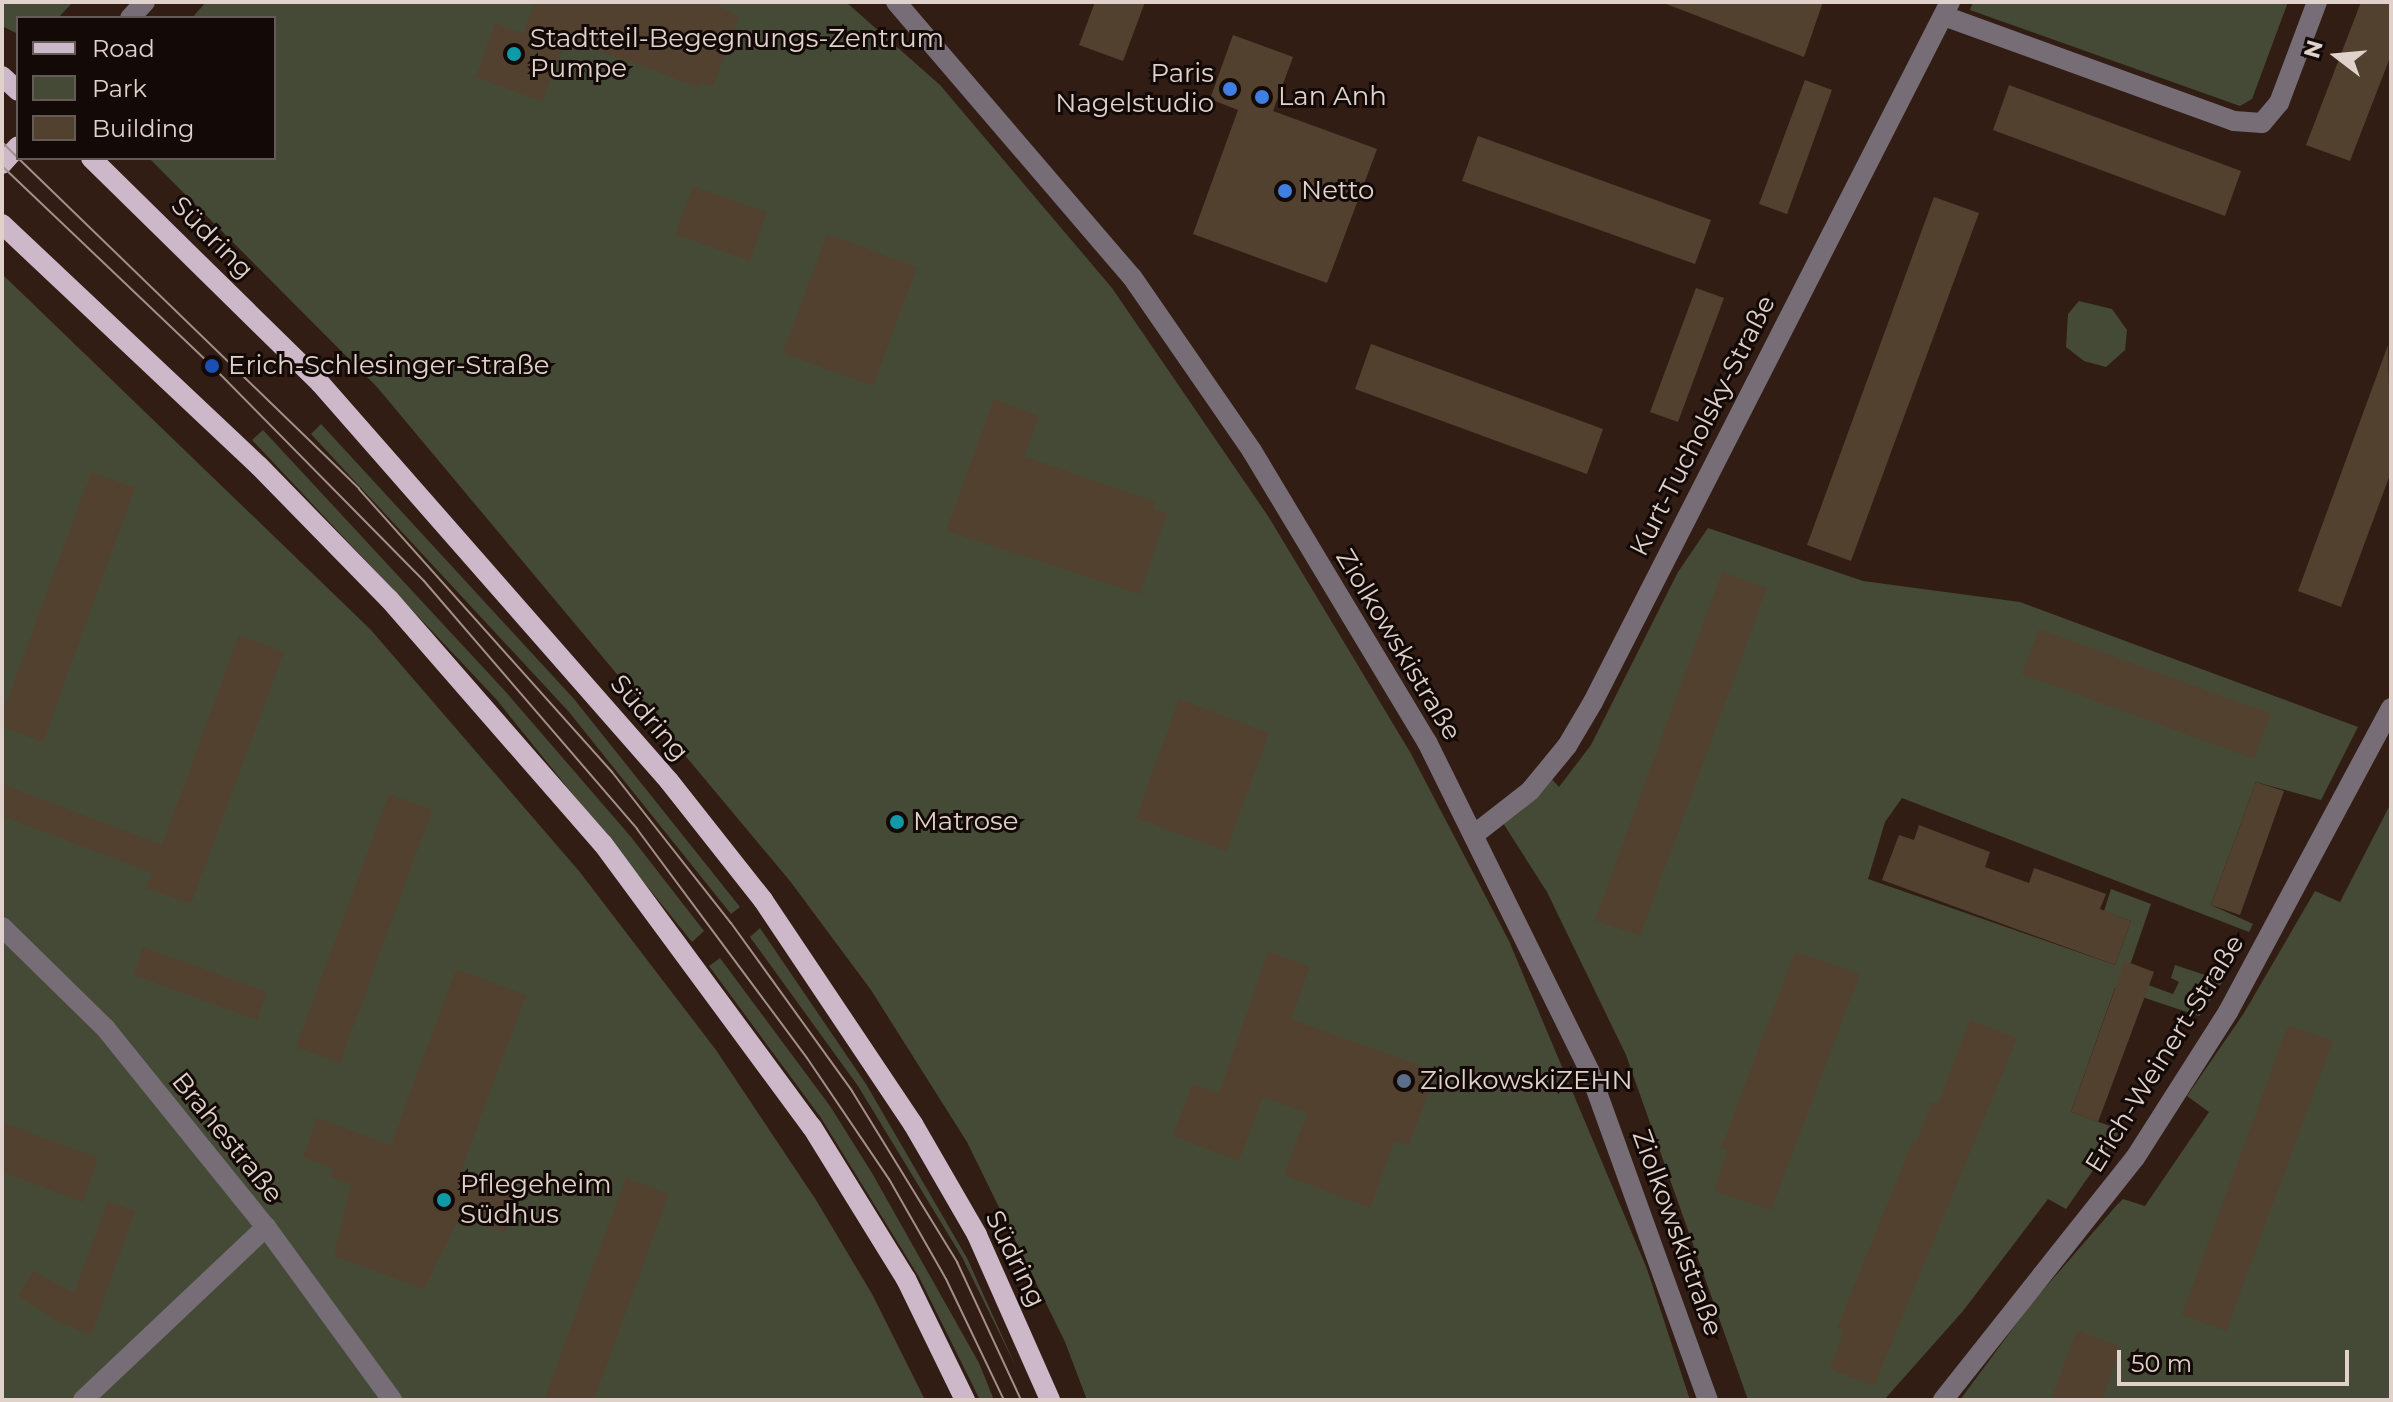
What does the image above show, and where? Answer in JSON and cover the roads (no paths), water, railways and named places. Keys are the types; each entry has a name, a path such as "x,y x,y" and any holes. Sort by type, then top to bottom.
{"main road":[{"path":"2,164 16,148"},
{"name":"Südring","path":"93,160 320,383 659,769 763,900 913,1124 977,1235 1050,1400"},
{"path":"2,224 259,466 389,599 603,844 812,1127 906,1279 965,1400"}],"street":[{"name":"Kurt-Tucholsky-Straße","path":"1475,834 1530,791 1567,746 1593,702 1947,9 2234,121 2262,123 2279,103 2317,2"},
{"name":"Ziolkowskistraße","path":"908,6 1132,277 1273,486 1427,742 1589,1070 1708,1400"},
{"name":"Erich-Weinert-Straße","path":"1943,1400 2135,1158 2228,1012 2391,708"},
{"name":"Brahestraße","path":"2,927 106,1029 266,1227 392,1400"},
{"path":"83,1400 266,1227"}],"tram line":[{"path":"2,142 16,156"},
{"path":"20,160 359,489 612,772 731,923 852,1091 957,1262 1021,1400"},
{"path":"2,166 212,366 424,581 637,829 807,1058 889,1179 946,1279 1004,1400"}],"place":[{"name":"Stadtteil-Begegnungs-Zentrum Pumpe","path":"514,54"},
{"name":"Paris Nagelstudio","path":"1230,89"},
{"name":"Lan Anh","path":"1262,97"},
{"name":"Netto","path":"1285,191"},
{"name":"Erich-Schlesinger-Straße","path":"212,366"},
{"name":"Matrose","path":"897,822"},
{"name":"ZiolkowskiZEHN","path":"1404,1081"},
{"name":"Pflegeheim Südhus","path":"444,1200"}]}
